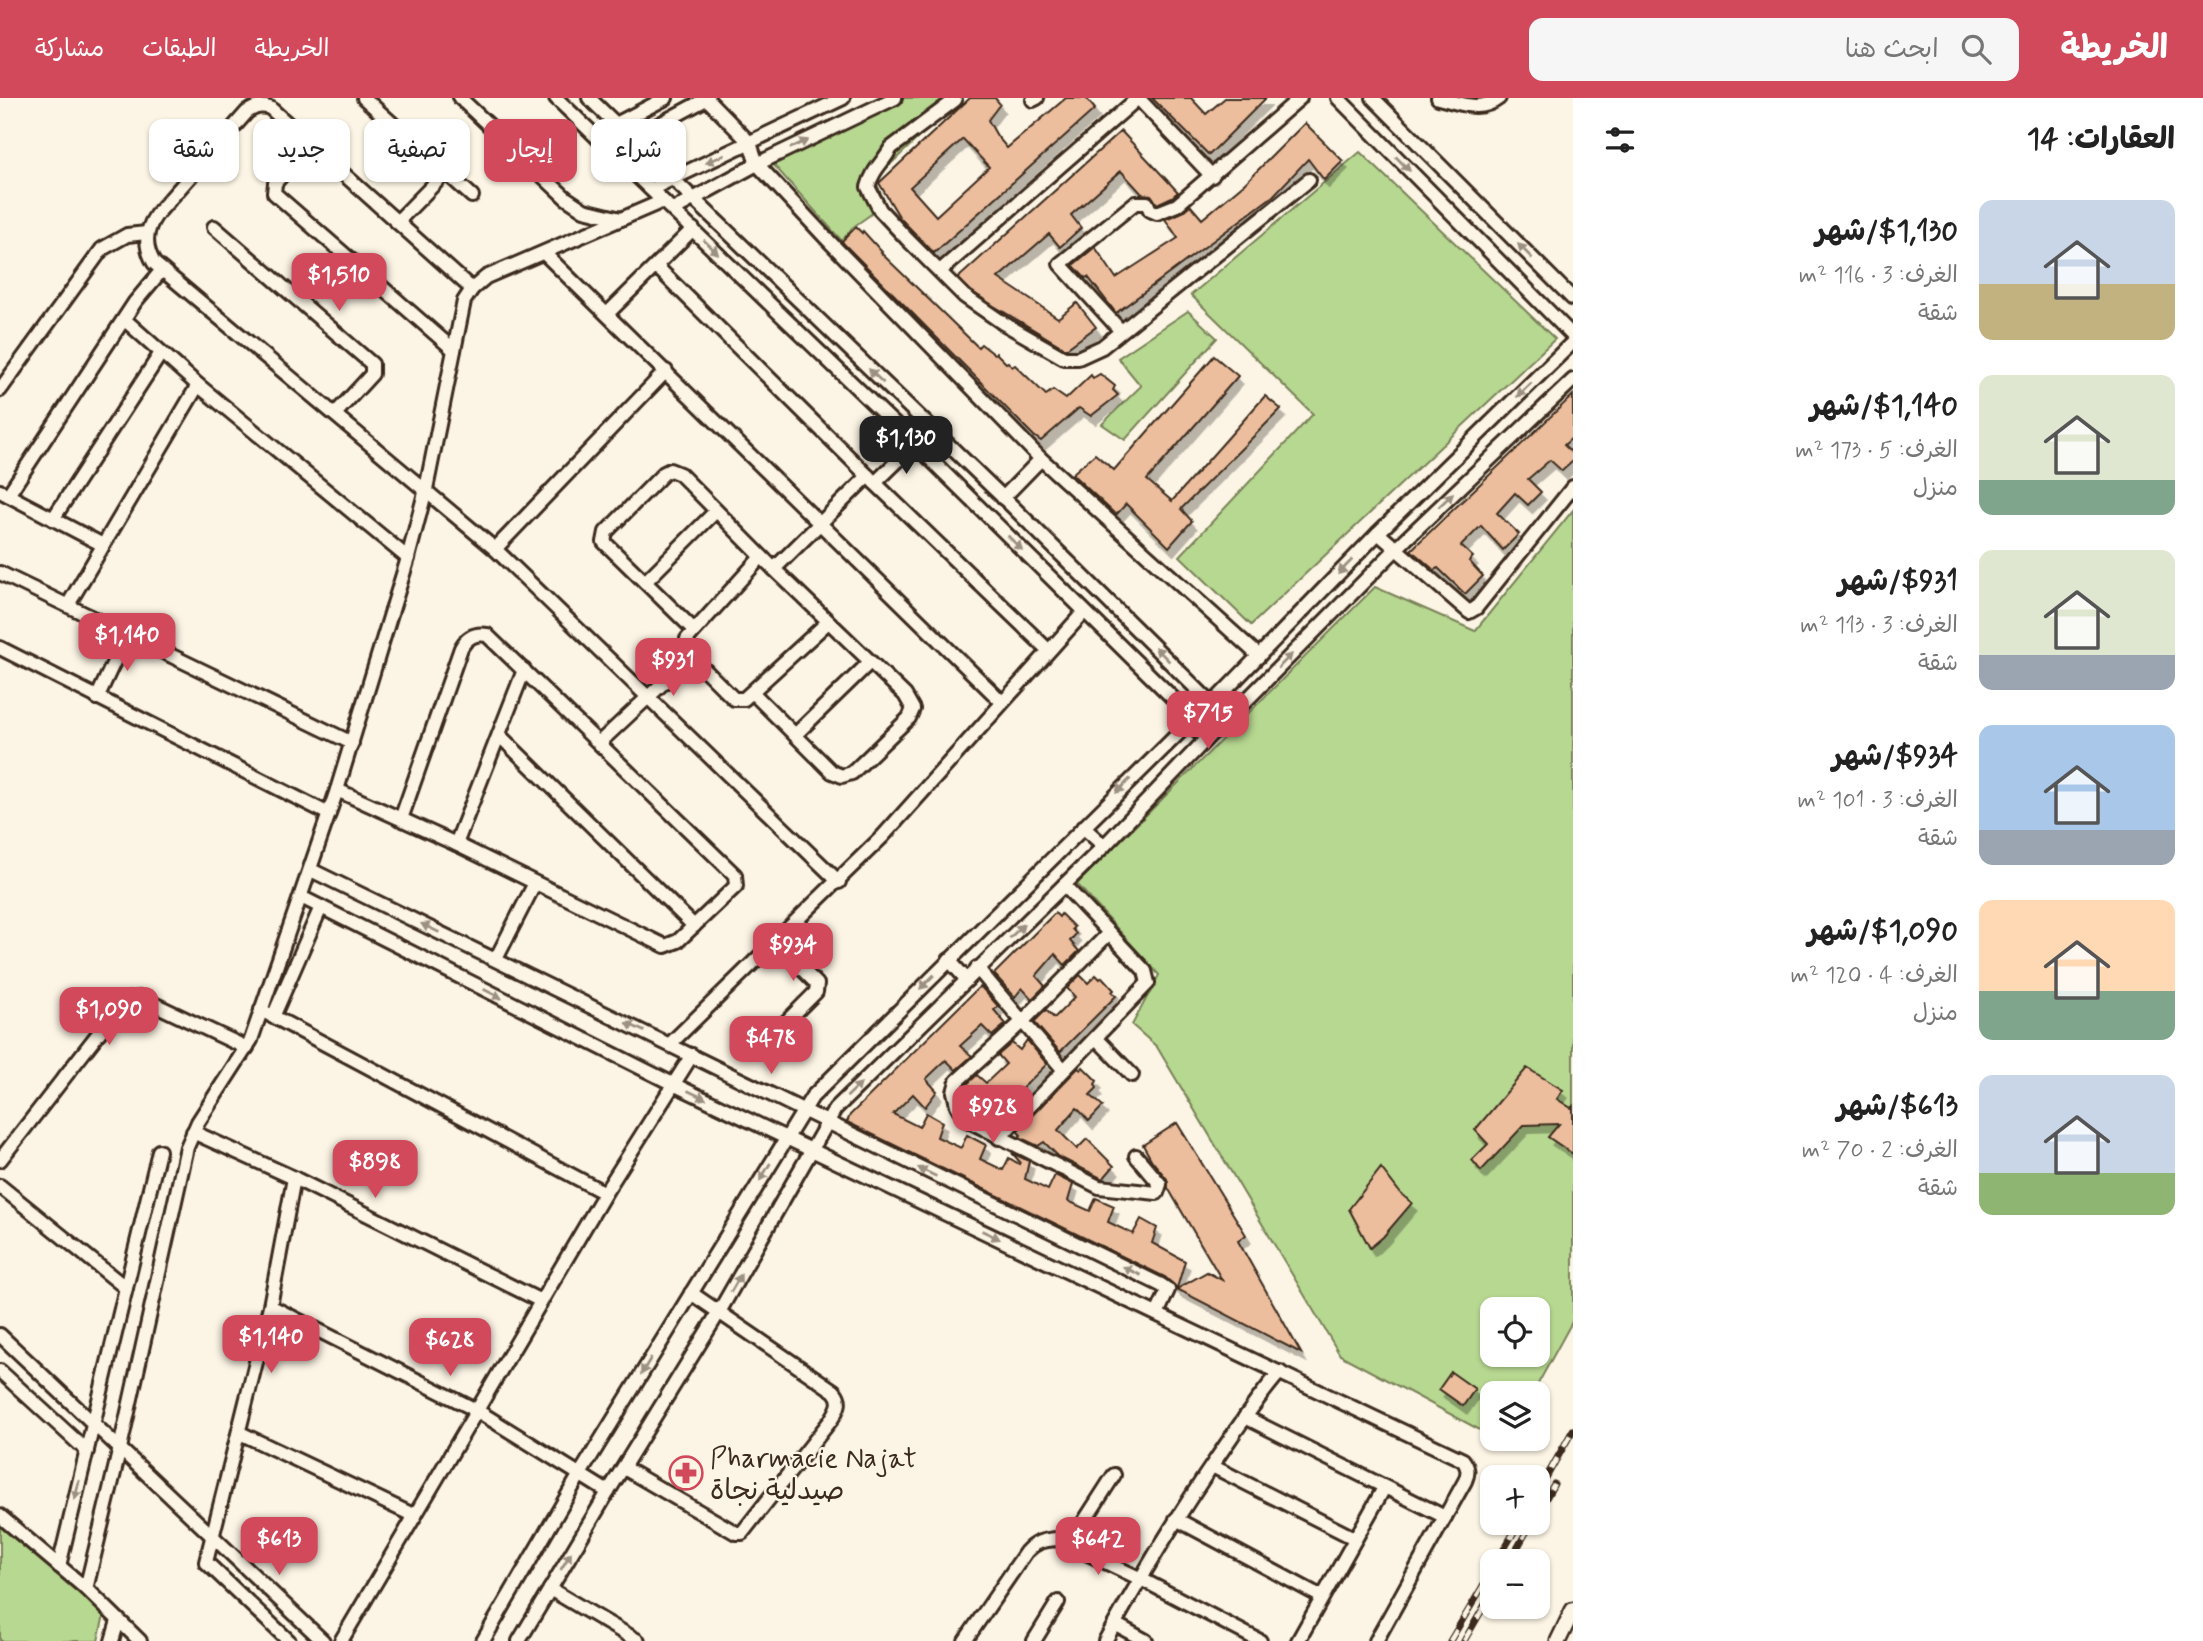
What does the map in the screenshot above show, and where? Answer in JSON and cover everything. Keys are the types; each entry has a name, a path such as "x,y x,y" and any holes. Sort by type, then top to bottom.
{"street":[{"path":"363,98 387,119"},
{"path":"460,98 566,198 584,210 621,219"},
{"path":"556,98 995,523 1190,718 1195,731 1200,734 1215,731 1222,722 1220,711 676,182"},
{"path":"589,98 611,119"},
{"path":"626,119 666,98"},
{"path":"669,119 707,98 750,143 757,164 1041,459 1259,656"},
{"path":"686,173 844,98 857,117"},
{"path":"673,210 757,164 895,98"},
{"path":"940,271 1138,98 1212,176"},
{"path":"1121,331 1060,264 1135,202 1147,203 1150,210 1157,213 1173,208 1300,98"},
{"path":"1338,98 1573,336"},
{"path":"1438,98 1477,108 1491,104 1499,98"},
{"path":"1376,99 1573,299"},
{"path":"955,100 891,148 885,159 872,171 868,187 880,211 964,296 1003,323 1064,358 1078,358 1094,352 1309,180"},
{"path":"282,119 270,108 249,103 156,215 147,233 149,254 162,270 495,549 839,882"},
{"path":"1373,133 1391,116"},
{"path":"350,180 472,289"},
{"path":"276,182 274,193 454,349"},
{"path":"397,222 436,182"},
{"path":"457,182 472,196"},
{"path":"651,189 666,182"},
{"path":"86,1589 176,1194 193,1132 247,1048 311,870 408,558 426,489 464,301 472,289 486,277 545,254 663,201"},
{"path":"214,227 372,364 372,374 335,414"},
{"path":"607,314 693,229"},
{"path":"0,390 102,249 118,238 147,233"},
{"path":"545,254 1002,702"},
{"path":"656,266 1048,650"},
{"path":"103,545 4,493 135,302 162,270"},
{"path":"125,320 198,385 408,558"},
{"path":"482,1641 580,1474 802,1111 818,1090 1083,827 1190,718 1195,706 1212,703 1378,533 1573,342"},
{"path":"53,519 161,353"},
{"path":"495,549 666,371"},
{"path":"519,1641 719,1312 840,1104 1104,846 1395,550 1573,380"},
{"path":"68,605 198,385"},
{"path":"774,569 820,523 915,444"},
{"path":"995,523 1007,519 1008,502 1041,459"},
{"path":"694,630 608,548 603,539 606,532 670,470 677,472 909,699 913,709 909,718 847,775 842,776 831,772 752,692"},
{"path":"1378,533 1469,612 1476,608 1573,487"},
{"path":"976,506 982,493 993,488"},
{"path":"645,582 716,511"},
{"path":"761,556 694,630 687,645 692,656 734,699 744,699 828,622"},
{"path":"0,573 352,743"},
{"path":"670,1044 774,941 839,882 1084,612"},
{"path":"97,698 127,634"},
{"path":"337,790 456,844 665,946 674,944 694,926 734,889 736,882 735,875 487,635 474,635 464,642 401,819"},
{"path":"0,648 329,814"},
{"path":"599,743 692,656"},
{"path":"795,735 870,662"},
{"path":"456,844 524,670"},
{"path":"499,735 694,926"},
{"path":"1083,827 1104,846"},
{"path":"311,870 1161,1285 1168,1290 1157,1314"},
{"path":"496,960 535,883"},
{"path":"999,1138 1148,983 1145,971 1064,885"},
{"path":"301,897 675,1085 1463,1460 1468,1474 1376,1641"},
{"path":"273,1017 321,907"},
{"path":"1109,933 1023,1021 957,1081 954,1092 957,1105 965,1119 999,1138 1100,1187 1157,1193 1160,1184 1136,1156"},
{"path":"774,941 817,984 816,992 783,1025"},
{"path":"949,960 967,979"},
{"path":"977,968 1063,1069"},
{"path":"0,1160 119,1007 128,1000 141,998 247,1048"},
{"path":"261,1010 605,1193"},
{"path":"1096,1038 1132,1075"},
{"path":"341,1641 605,1193 692,1055"},
{"path":"193,1132 294,1178 541,1301"},
{"path":"59,1566 159,1151"},
{"path":"289,1641 206,1562 270,1306 294,1178"},
{"path":"0,1186 126,1288"},
{"path":"624,1468 736,1533 742,1533 836,1413 840,1404 834,1391 691,1293"},
{"path":"270,1306 476,1410 608,1492"},
{"path":"0,1335 323,1641"},
{"path":"0,1371 87,1451"},
{"path":"1105,1641 1176,1518 1245,1417 1280,1372"},
{"path":"1245,1417 1445,1517"},
{"path":"240,1433 415,1516"},
{"path":"1212,1466 1354,1538"},
{"path":"1069,1545 1114,1475"},
{"path":"1298,1641 1384,1488"},
{"path":"0,1516 86,1589 140,1641"},
{"path":"1176,1518 1322,1597"},
{"path":"965,1641 1026,1552 1034,1544 1057,1539 1260,1641"},
{"path":"550,1589 638,1641"},
{"path":"1034,1641 1058,1602"},
{"path":"1558,1641 1573,1610"},
{"path":"112,1641 118,1621"},
{"path":"1115,1623 1146,1641"}],"green space":[{"path":"902,98 960,98 875,179 885,204 852,228 842,241 771,162"},
{"path":"1360,152 1555,339 1251,625 1180,556 1313,414 1191,295"},
{"path":"1188,311 1217,338 1125,440 1102,424 1141,386 1118,358"},
{"path":"1573,510 1573,1320 1550,1362 1550,1297 1480,1297 1480,1367 1547,1367 1540,1381 1480,1381 1480,1430 1340,1355 1157,1047 1132,1025 1159,975 1077,884 1375,587 1475,631"},
{"path":"0,1522 107,1602 98,1641 0,1641"}],"building":[{"path":"970,98 995,98 1000,104 988,120 1007,148 1066,98 1086,98 1095,109 934,253 900,218 879,183","holes":["963,139 989,167 936,216 910,187"]},
{"path":"1152,98 1191,98 1206,114 1225,98 1266,98 1209,155"},
{"path":"1305,123 1343,161 1324,180 1308,159 1273,196 1116,313 1088,277 1085,278 1073,265 1095,247 1116,278 1178,238 1165,219 1181,213 1190,205 1202,219 1245,183"},
{"path":"1121,131 1178,192 1157,204 1151,195 1142,194 1121,171 1071,215 1081,228 1060,247 1049,234 998,278 1058,318 1077,303 1096,327 1066,349 971,291 958,278"},
{"path":"856,227 978,347 981,344 1012,367 1015,365 1046,395 1053,390 1066,399 1091,375 1093,378 1100,374 1115,386 1113,390 1118,395 1091,416 1079,408 1041,441 844,244 842,241"},
{"path":"1214,356 1238,376 1147,480 1172,501 1265,396 1281,409 1181,509 1192,521 1169,547 1126,504 1116,515 1072,474 1095,454 1114,470"},
{"path":"1573,395 1573,437 1564,445 1573,454 1573,461 1562,471 1550,460 1528,479 1541,492 1528,505 1515,493 1497,513 1519,534 1503,550 1481,526 1461,546 1473,557 1469,561 1483,576 1465,594 1438,568 1434,570 1411,550"},
{"path":"1055,913 1059,917 1061,914 1074,927 1072,929 1076,934 1070,941 1079,951 1065,965 1055,954 1036,976 1045,986 1032,999 1022,988 1015,997 994,974"},
{"path":"1080,975 1088,983 1096,975 1100,979 1102,977 1116,996 1060,1052 1034,1022 1046,1010 1054,1018 1075,997 1067,988"},
{"path":"981,987 998,1006 994,1010 1006,1024 992,1036 982,1026 960,1046 972,1056 956,1070 946,1060 926,1079 937,1091 925,1107 913,1094 893,1114 919,1127 926,1113 942,1122 937,1137 961,1148 967,1135 986,1145 980,1159 1003,1170 1009,1158 1019,1164 1012,1153 1029,1161 1025,1179 1048,1190 1055,1175 1073,1184 1068,1201 1090,1211 1096,1198 1114,1206 1108,1222 1133,1234 1141,1219 1157,1228 1152,1243 1185,1261 1177,1288 1165,1277 847,1122 850,1115"},
{"path":"1027,1040 1047,1064 989,1121 971,1112 966,1104 973,1097 965,1086 977,1075 986,1083 1006,1064 998,1055 1012,1043 1020,1050"},
{"path":"1083,1067 1097,1081 1097,1088 1090,1095 1103,1106 1089,1121 1077,1108 1058,1130 1077,1149 1087,1139 1114,1166 1103,1179 1059,1157 1044,1142 1038,1146 1019,1137 1021,1135 1017,1131 1078,1068 1081,1070"},
{"path":"1527,1068 1563,1090 1557,1099 1571,1108 1573,1106 1573,1154 1548,1137 1559,1124 1524,1125 1481,1171 1472,1160 1488,1144 1475,1130"},
{"path":"1177,1123 1246,1235 1238,1241 1301,1353 1177,1289 1207,1272 1222,1280 1168,1188 1167,1179 1143,1145"},
{"path":"1381,1168 1401,1194 1412,1203 1370,1248 1349,1209"},
{"path":"1451,1372 1475,1389 1463,1406 1439,1389"}],"railway":[{"path":"1550,1471 1573,1430"},
{"path":"1550,1491 1554,1484"},
{"path":"1504,1549 1512,1535"},
{"path":"1517,1549 1525,1535"},
{"path":"1450,1641 1480,1591"},
{"path":"1464,1641 1480,1613"}],"place":[{"name":"Pharmacie Najat صيدلية نجاة","path":"686,1473"}]}
